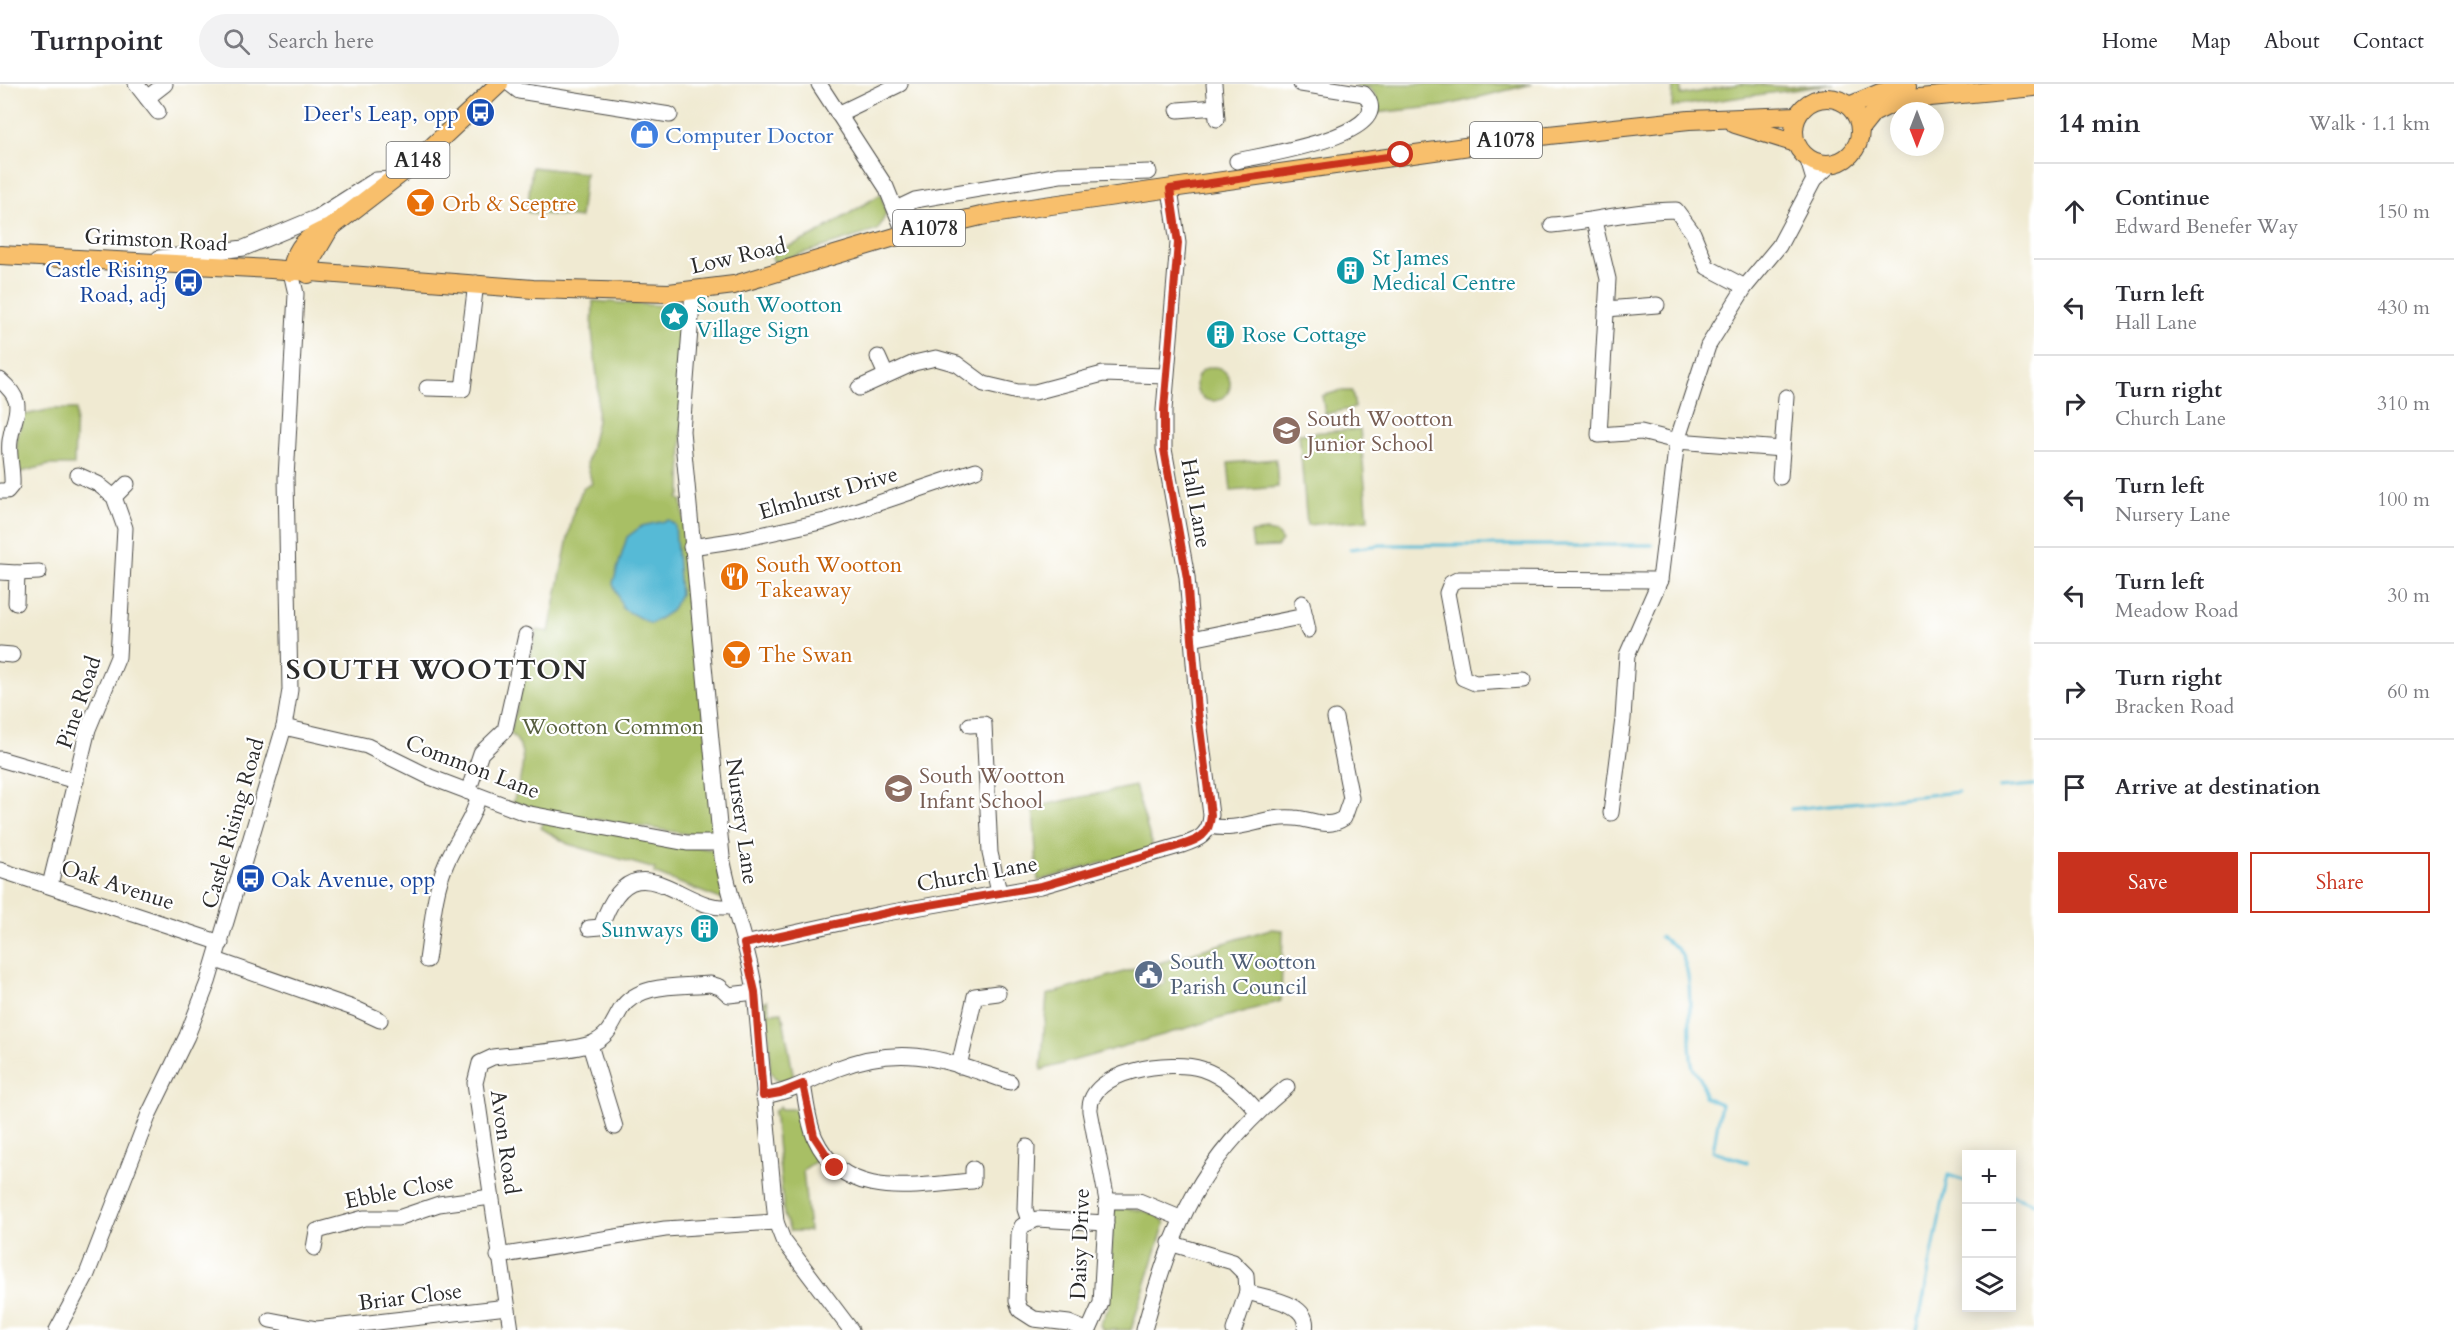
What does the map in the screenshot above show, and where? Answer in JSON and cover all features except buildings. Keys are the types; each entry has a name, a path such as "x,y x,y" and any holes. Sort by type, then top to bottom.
{"main road":[{"name":"A148","path":"300,273 313,257 330,228 417,161 499,84"},
{"path":"1849,106 1880,93 1927,84"},
{"path":"1831,164 1848,157 1854,151 1861,128 1873,113 1899,100 2034,87"},
{"path":"1801,150 1794,126 1797,116 1811,102 1820,98 1840,100 1849,106 1858,117 1861,128"},
{"name":"A1078","path":"1170,189 1520,138 1689,120 1797,116"},
{"name":"A1078","path":"1689,120 1744,125 1801,150 1814,161 1831,164"},
{"name":"Low Road","path":"300,273 476,283 533,289 693,292 734,285 905,234 981,216 1170,189"},
{"name":"Grimston Road","path":"0,255 300,273"}],"street":[{"path":"136,84 158,112"},
{"path":"147,98 165,84"},
{"path":"510,84 519,91 670,115"},
{"path":"819,84 876,170 896,209 905,234"},
{"path":"838,114 900,84"},
{"path":"1178,110 1216,113 1214,84"},
{"path":"1237,161 1335,138 1357,128 1368,113 1369,101 1364,94 1301,84"},
{"path":"1801,150 1814,180"},
{"path":"1611,813 1623,719 1627,655 1660,580 1677,441 1708,346 1745,287 1779,246 1814,180 1831,164"},
{"path":"896,209 915,200 976,196 1061,178 1142,175"},
{"path":"152,263 162,256 203,254 244,248 318,217 376,180 393,179"},
{"name":"Hall Lane","path":"1170,189 1178,243 1166,376 1164,449 1184,558 1210,826"},
{"path":"1552,225 1594,221 1644,210 1676,210 1693,233 1707,267 1745,287"},
{"path":"1594,221 1608,279 1596,435 1641,432 1677,441 1782,449"},
{"name":"Castle Rising Road","path":"57,1330 78,1294 95,1257 149,1114 187,1036 216,960 284,727 290,690 286,478 296,294 300,273"},
{"path":"427,388 463,389 476,283"},
{"name":"Nursery Lane","path":"693,292 682,431 691,548 721,843 732,906 755,992 776,1222 783,1240 851,1330"},
{"path":"1606,309 1657,305"},
{"path":"878,357 885,375"},
{"path":"859,388 914,363 936,358 957,364 993,388 1025,393 1108,373 1166,376"},
{"path":"0,380 15,395 18,416 10,440 12,485 7,491 0,491"},
{"path":"1780,477 1786,397"},
{"name":"Elmhurst Drive","path":"691,548 758,537 825,521 976,470"},
{"path":"78,475 98,484 114,497 127,484"},
{"name":"Pine Road","path":"50,885 88,729 118,657 124,528 114,497"},
{"path":"0,572 39,572"},
{"path":"16,603 17,573"},
{"path":"1523,680 1475,683 1463,678 1447,593 1450,583 1459,579 1660,580"},
{"path":"1192,639 1305,616"},
{"path":"427,960 440,881 476,806 473,794 481,753 505,730 526,635"},
{"path":"1210,826 1230,829 1295,818 1330,825 1344,818 1351,798 1335,718"},
{"path":"983,724 990,853 999,892"},
{"name":"Common Lane","path":"284,727 367,746 430,777 545,818 687,843 721,843"},
{"path":"0,759 76,781"},
{"name":"Church Lane","path":"744,944 999,892 1041,886 1182,845 1203,836 1210,826"},
{"name":"Oak Avenue","path":"0,870 221,943"},
{"path":"589,928 601,927 607,908 621,890 639,881 650,880 677,889 715,908 732,906"},
{"path":"216,960 356,1009 380,1020"},
{"path":"614,1128 590,1045 612,1029 621,1008 639,992 710,984 720,987 729,994 755,992"},
{"path":"959,1066 975,991 998,993"},
{"name":"Avon Road","path":"511,1330 498,1256 475,1083 480,1062 493,1057 590,1045"},
{"path":"763,1096 780,1093 836,1069 880,1055 902,1053 959,1066 1010,1082"},
{"name":"Daisy Drive","path":"1088,1330 1101,1303 1107,1201 1089,1102 1094,1092 1104,1084 1152,1066 1175,1065 1201,1068 1229,1083 1257,1111"},
{"path":"803,1084 814,1136 828,1159 845,1176 884,1186 974,1182"},
{"path":"1144,1330 1170,1243 1180,1218 1213,1164 1257,1111 1287,1087"},
{"path":"1027,1147 1025,1209 1029,1221"},
{"name":"Ebble Close","path":"314,1248 311,1230 364,1218 398,1218 440,1204 491,1197"},
{"path":"1107,1201 1139,1201 1180,1218"},
{"path":"1088,1330 1069,1323 1024,1323 1017,1301 1019,1234 1022,1226 1029,1221 1053,1219 1106,1222"},
{"path":"498,1256 665,1229 776,1222"},
{"path":"1170,1243 1240,1266 1246,1275 1246,1292 1234,1330"},
{"path":"1246,1292 1293,1306 1302,1314 1306,1324 1305,1330"},
{"name":"Briar Close","path":"278,1324 317,1329 336,1328 507,1307"}],"green space":[{"path":"1356,84 1532,84 1444,106 1374,113 1377,99 1374,93 1369,88 1356,87"},
{"path":"1673,84 1681,84 1681,95 1740,84 1787,87 1835,84 1672,107"},
{"path":"532,167 585,173 580,218 527,212"},
{"path":"881,194 886,214 878,230 774,262 771,254 813,236"},
{"name":"Wootton Common","path":"593,301 668,306 678,312 684,322 681,494 678,498 682,501 717,832 712,838 545,811 513,802 521,775 522,757 517,740 510,733 537,630 549,632 573,513 583,488 592,484 587,463 597,421 598,385 592,331"},
{"path":"1213,367 1225,372 1230,384 1225,396 1213,401 1201,396 1196,384 1201,372"},
{"path":"1339,391 1352,391 1355,408 1325,414 1322,396"},
{"path":"53,409 76,409 74,465 49,465 17,473 17,438 24,415"},
{"path":"1360,429 1368,520 1307,525 1299,434"},
{"path":"1276,459 1278,487 1231,491 1228,463"},
{"path":"1267,531 1276,533 1282,541 1277,547 1253,548 1251,533"},
{"path":"1135,786 1153,848 1038,881 1033,807"},
{"path":"544,821 714,850 725,898 720,899 654,873 655,869 568,844 541,828"},
{"path":"1270,929 1283,930 1281,1001 1041,1070 1047,995 1137,968 1139,971 1142,970 1145,979 1149,977 1153,987 1165,983 1159,963"},
{"path":"767,1000 770,1013 782,1012 794,1079 784,1082 775,1078 770,1070 769,1029 766,1028 764,1002"},
{"path":"780,1106 781,1109 795,1109 816,1161 803,1170 809,1231 790,1231 784,1215 774,1112"},
{"path":"1119,1208 1151,1213 1165,1223 1131,1330 1103,1330 1100,1325 1109,1307 1109,1286 1113,1283 1114,1261 1111,1256 1113,1212"}],"water":[{"path":"669,520 675,525 680,594 671,611 651,624 623,609 613,583 627,537 642,526"}],"waterway":[{"path":"1350,549 1381,545 1652,545"},
{"path":"1999,788 2034,785"},
{"path":"1791,809 1958,792"},
{"path":"1660,937 1677,949 1686,965 1690,1052 1693,1068 1703,1084 1704,1097 1721,1104 1713,1151 1747,1162"},
{"path":"1917,1330 1948,1175 1962,1180"},
{"path":"2016,1196 2034,1203"}],"place":[{"name":"Deer's Leap, opp","path":"480,113"},
{"name":"Computer Doctor","path":"644,135"},
{"name":"Orb & Sceptre","path":"421,203"},
{"name":"St James Medical Centre","path":"1351,270"},
{"name":"Castle Rising Road, adj","path":"188,282"},
{"name":"South Wootton Village Sign","path":"675,317"},
{"name":"Rose Cottage","path":"1221,334"},
{"name":"South Wootton Junior School","path":"1286,431"},
{"name":"South Wootton Takeaway","path":"735,577"},
{"name":"The Swan","path":"737,654"},
{"name":"South Wootton Infant School","path":"898,788"},
{"name":"Oak Avenue, opp","path":"250,879"},
{"name":"Sunways","path":"704,929"},
{"name":"South Wootton Parish Council","path":"1149,974"}],"district":[{"name":"SOUTH WOOTTON","path":"437,669"}],"route":[{"path":"835,1168 814,1136 803,1084 780,1093 763,1096 760,1034 753,975 744,944 900,910 1041,886 1182,845 1203,836 1210,826 1211,815 1198,712 1187,578 1170,495 1164,449 1163,422 1178,243 1170,189 1401,155"}]}
